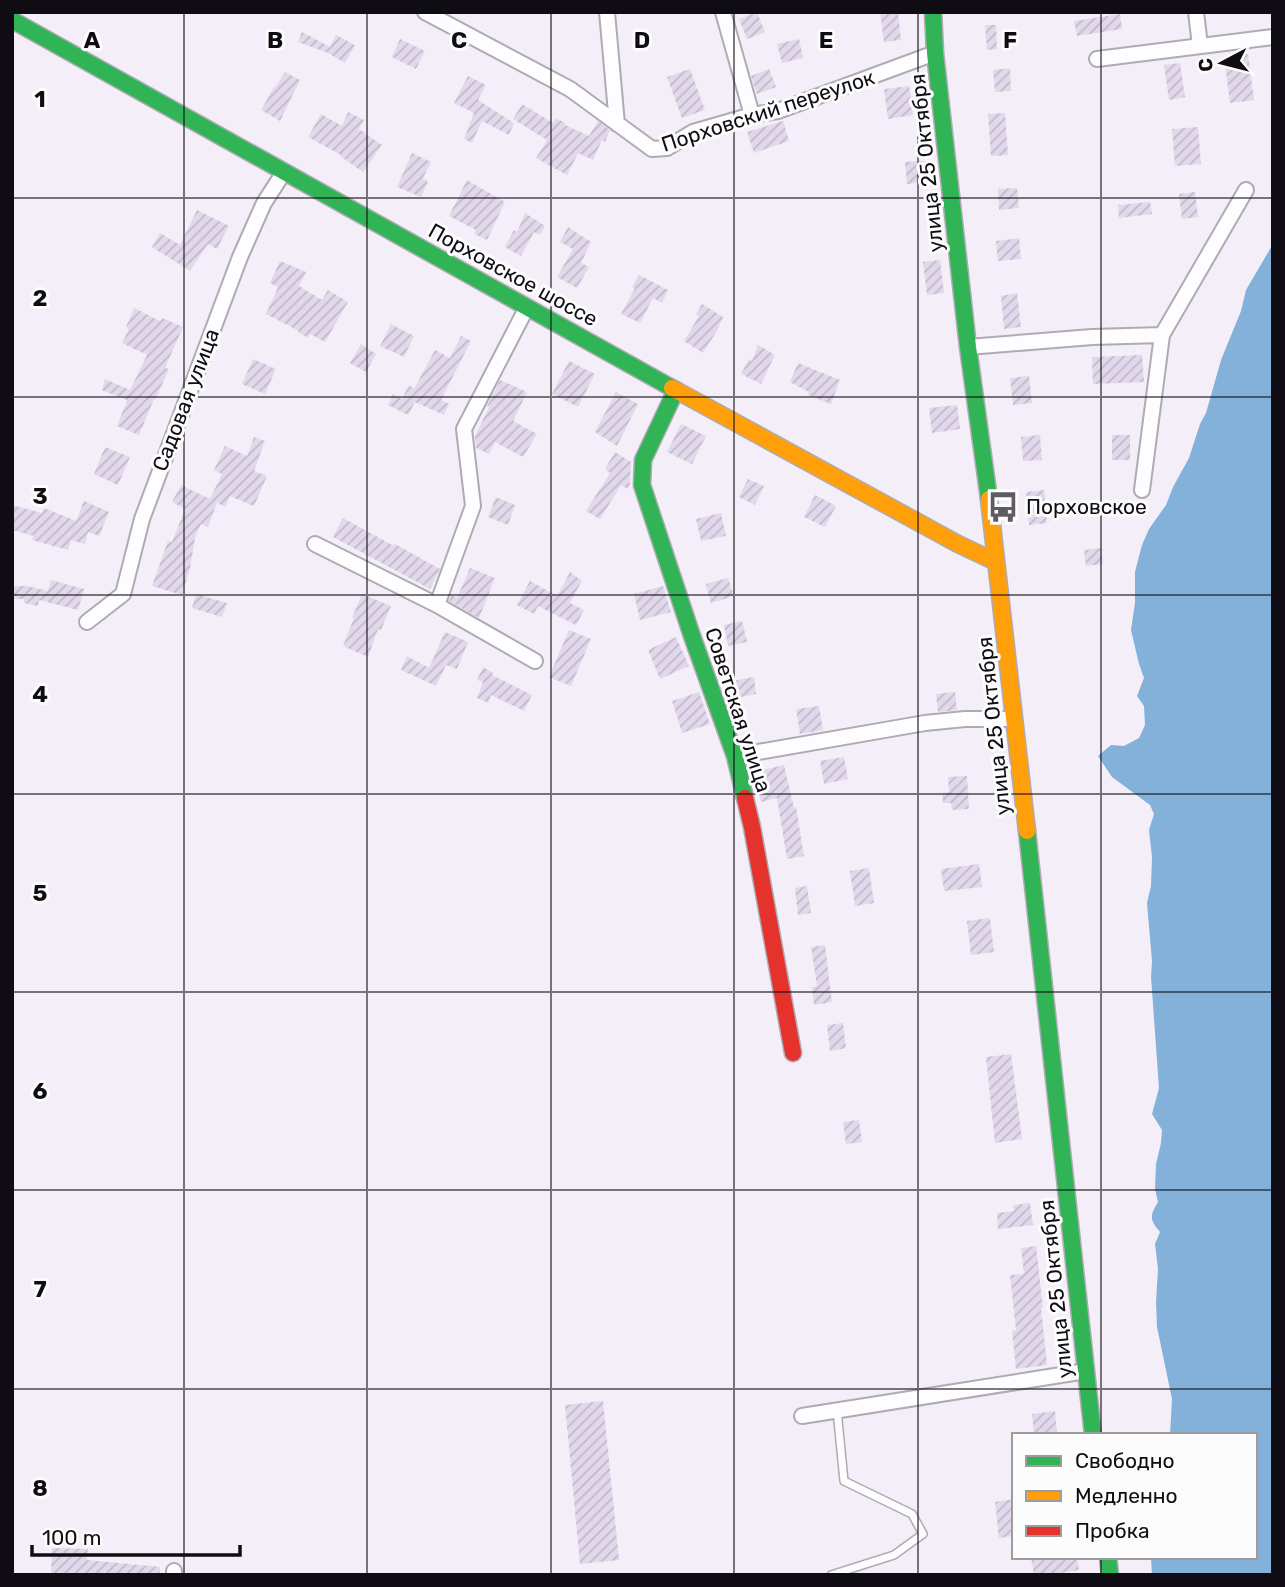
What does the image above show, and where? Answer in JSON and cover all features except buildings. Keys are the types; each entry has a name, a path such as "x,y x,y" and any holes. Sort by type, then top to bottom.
{"main road":[{"name":"улица 25 Октября","path":"933,12 935,53 968,347 996,562 1093,1433"},
{"name":"Порховское шоссе","path":"12,20 676,390 958,544 996,562"},
{"name":"Советская улица","path":"676,390 643,460 642,485 735,755 752,827 793,1053"}],"street":[{"name":"Порховский переулок","path":"425,12 570,89 652,149 667,148 693,132 778,111 935,53"},
{"path":"607,12 617,124"},
{"path":"723,12 752,116"},
{"path":"1196,12 1200,46"},
{"path":"1097,59 1273,37"},
{"name":"Садовая улица","path":"87,622 123,594 142,519 236,268 264,203 284,172"},
{"path":"1142,490 1161,335 1246,190"},
{"path":"438,605 472,506 464,429 527,307"},
{"path":"968,347 1092,337 1161,335"},
{"path":"315,544 438,605 535,661"},
{"path":"735,755 925,723 965,719 1014,719"},
{"path":"802,1416 1086,1371"}],"lane":[{"path":"831,1575 894,1555 923,1534 912,1514 844,1481 836,1410"}],"water":[{"path":"1273,244 1273,1575 1152,1575 1151,1559 1257,1559 1257,1433 1170,1433 1172,1399 1157,1327 1158,1269 1155,1244 1160,1232 1152,1217 1158,1202 1155,1189 1156,1164 1162,1130 1152,1114 1159,1088 1147,903 1151,886 1152,857 1149,830 1154,814 1150,805 1112,777 1098,756 1111,745 1124,746 1139,738 1145,725 1144,706 1137,696 1144,678 1131,630 1135,603 1135,572 1149,529 1166,505 1189,458 1246,290"}],"traffic: fast":[{"path":"933,12 935,53 968,347 989,499"},
{"path":"12,20 672,388"},
{"path":"676,390 643,460 642,485 735,756 745,798"},
{"path":"1027,831 1093,1433"},
{"path":"1108,1559 1110,1575"}],"traffic: slow":[{"path":"672,388 958,544 996,562"},
{"path":"989,499 1027,831"}],"traffic: jam":[{"path":"745,798 793,1053"}],"place":[{"name":"Порховское","path":"1003,507"}]}
